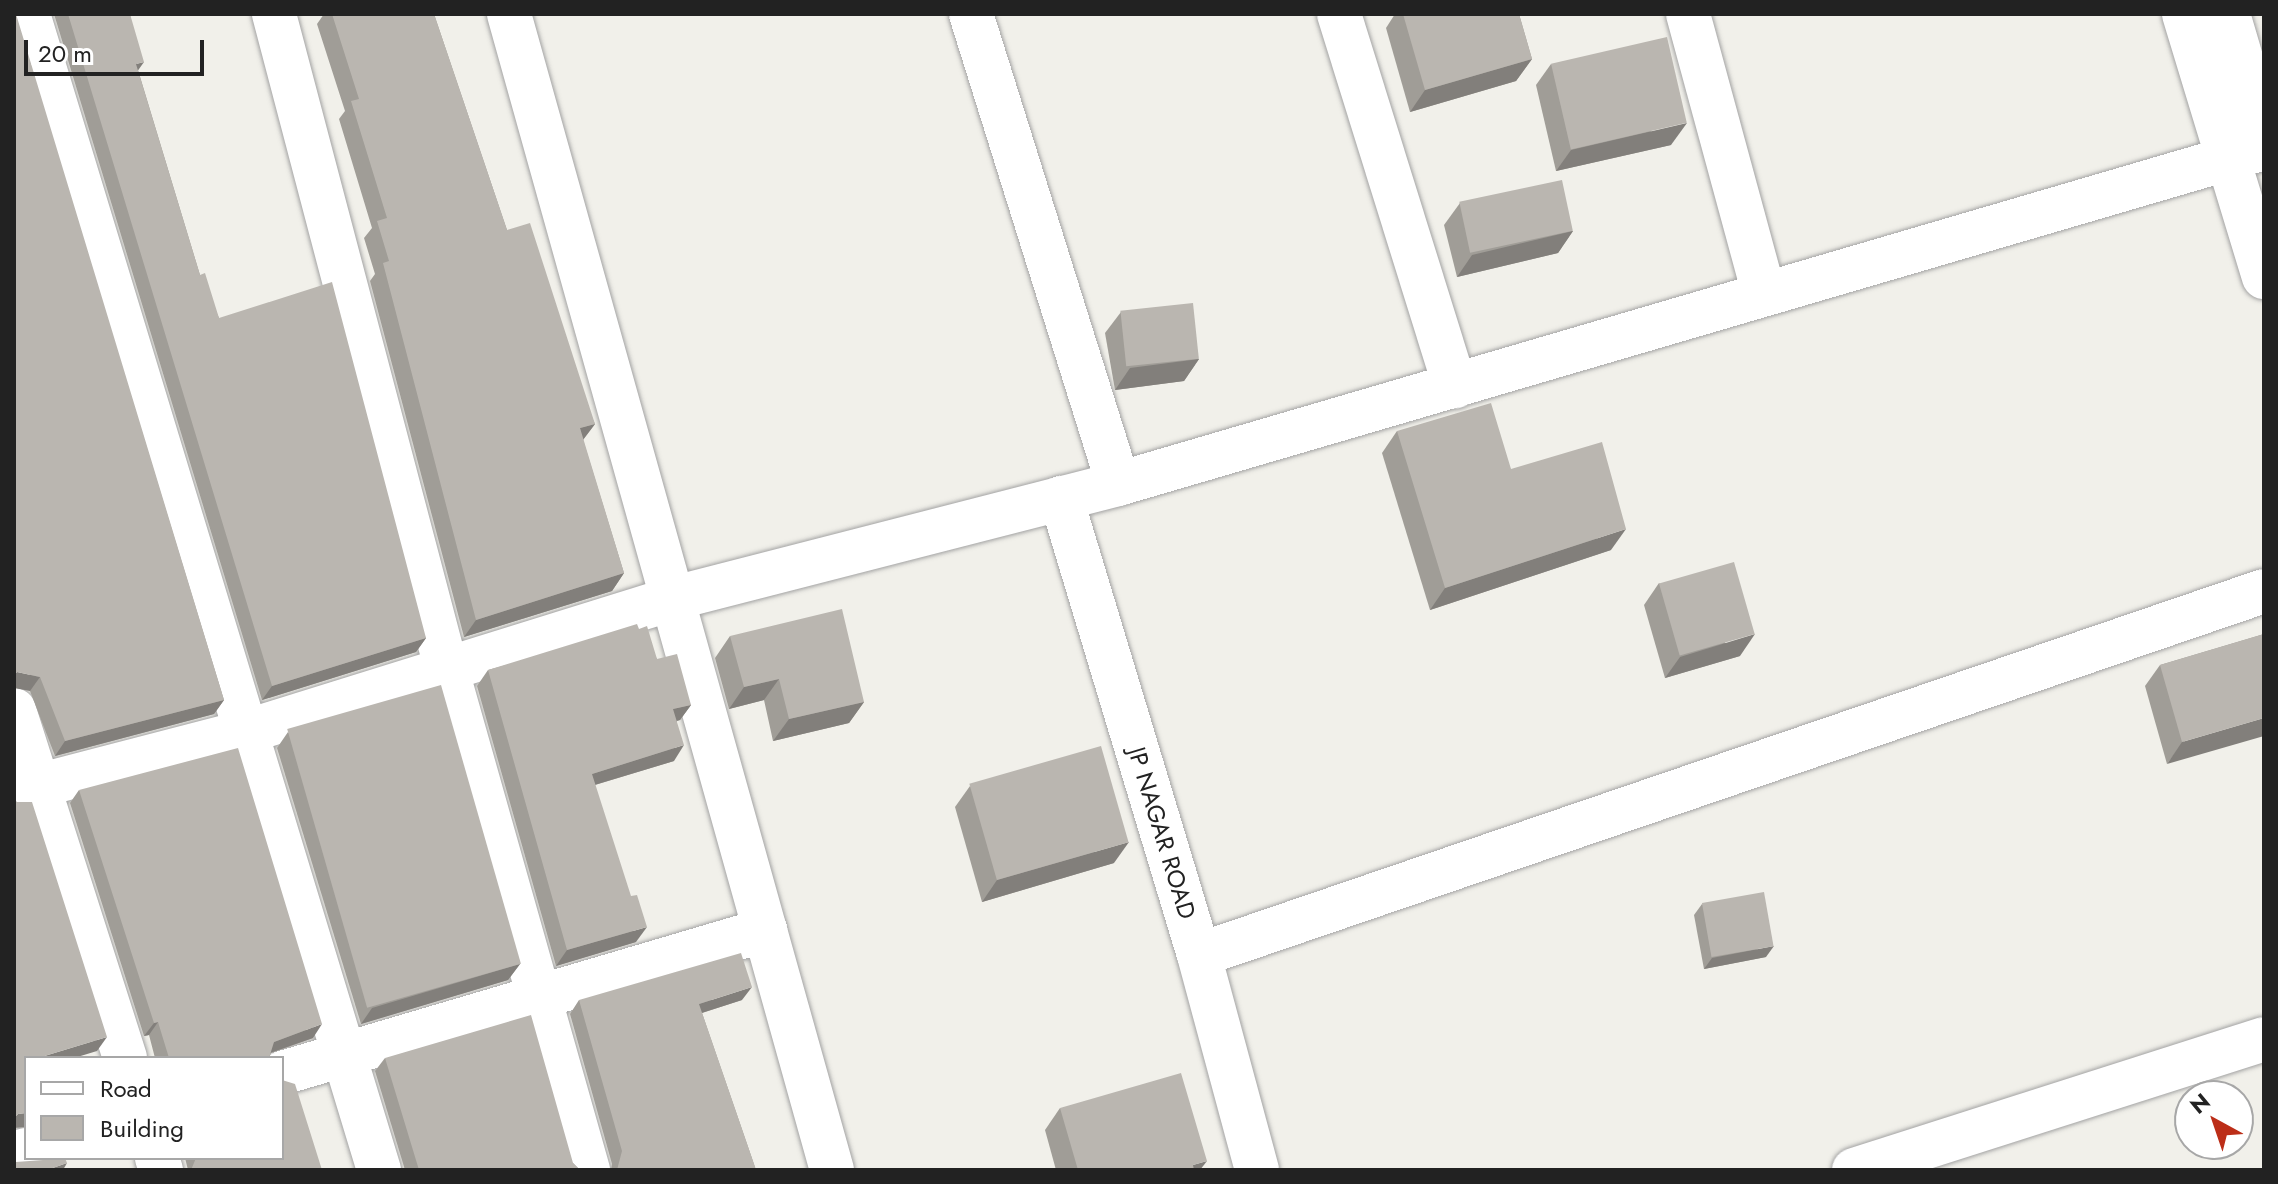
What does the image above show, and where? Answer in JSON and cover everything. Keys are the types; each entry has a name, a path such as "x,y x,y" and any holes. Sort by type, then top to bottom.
{"street":[{"path":"28,14 379,1170"},
{"path":"274,14 447,671 542,997 588,1170"},
{"path":"509,14 832,1170"},
{"path":"971,14 1118,484"},
{"path":"1339,14 1455,386"},
{"path":"1688,14 1764,294"},
{"path":"2184,14 2252,148"},
{"path":"2228,14 2252,148 2264,277"},
{"path":"26,788 248,731 674,598 1118,484 2252,148"},
{"name":"JP NAGAR ROAD","path":"1061,498 1199,955 1257,1170"},
{"path":"1199,955 2264,591"},
{"path":"14,710 26,788 124,1056"},
{"path":"284,1072 344,1052 765,930"},
{"path":"1854,1170 2264,1039"}],"building":[{"path":"14,14 224,700 65,741 40,677 17,672 14,675"},
{"path":"68,14 130,14 144,62 136,64 200,275 205,273 219,318 332,282 426,638 272,686"},
{"path":"332,14 434,14 507,230 530,223 595,424 580,428 624,573 476,620 383,263 389,261 377,221 387,218 351,101 359,99"},
{"path":"1403,14 1519,14 1532,59 1425,90"},
{"path":"1667,37 1687,123 1571,150 1551,64"},
{"path":"1562,180 1573,231 1470,253 1459,202"},
{"path":"1193,303 1199,359 1126,366 1120,311"},
{"path":"1491,403 1511,469 1602,442 1626,529 1445,588 1397,431"},
{"path":"1734,562 1755,634 1680,656 1659,583"},
{"path":"842,609 864,702 789,719 779,679 744,687 730,636"},
{"path":"637,624 639,629 647,626 657,659 677,654 691,705 673,709 684,745 592,774 631,896 637,895 647,927 567,950 488,670"},
{"path":"2264,634 2264,718 2182,742 2160,665"},
{"path":"441,685 521,964 367,1008 287,729"},
{"path":"1101,746 1129,842 997,880 969,784"},
{"path":"238,748 322,1024 274,1042 270,1056 168,1056 158,1022 154,1023 79,790"},
{"path":"14,799 17,802 32,802 107,1037 45,1056 24,1056 24,1113 14,1118"},
{"path":"1764,892 1774,946 1712,957 1702,903"},
{"path":"741,953 752,987 699,1004 756,1170 617,1170 622,1151 579,1000"},
{"path":"531,1015 573,1163 580,1170 419,1170 385,1058"},
{"path":"1181,1073 1207,1161 1193,1165 1194,1170 1078,1170 1060,1108"},
{"path":"284,1081 295,1084 322,1170 191,1170 195,1160 284,1160"},
{"path":"14,1160 66,1160 67,1163 47,1170 14,1170"}]}
